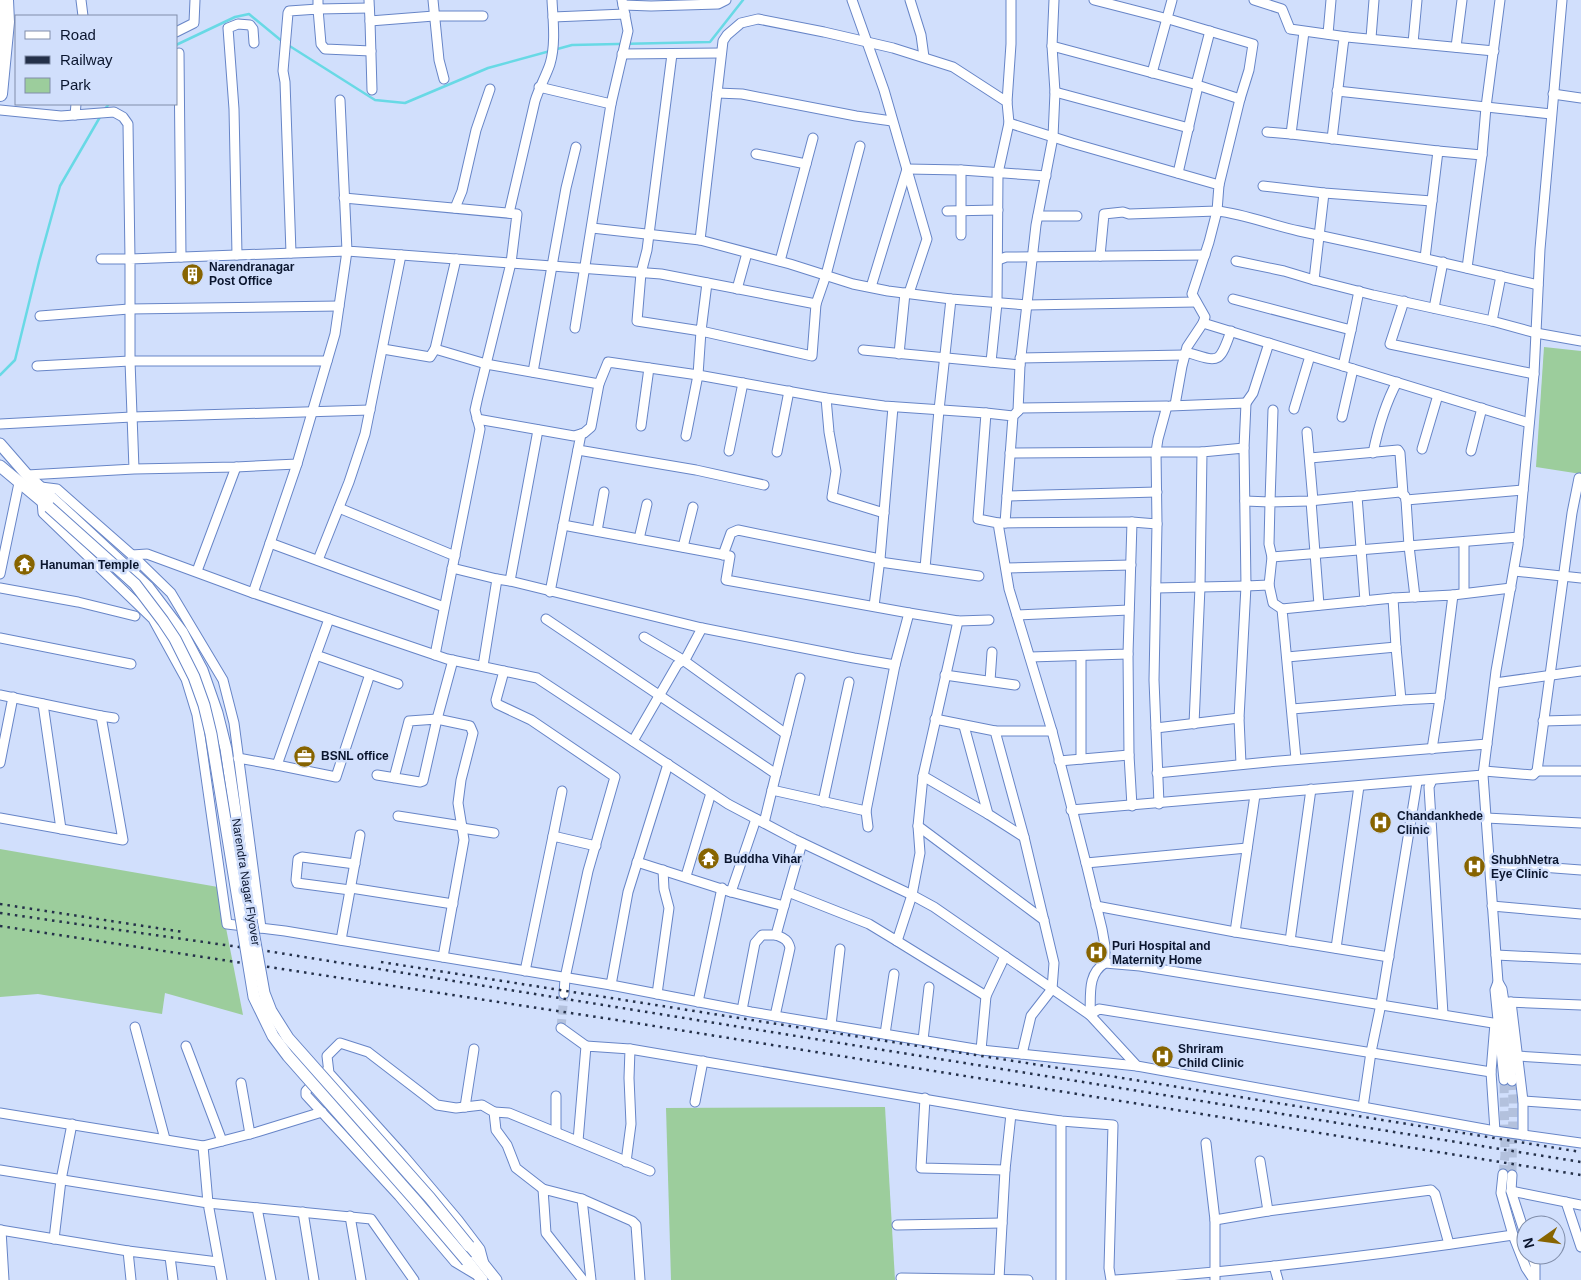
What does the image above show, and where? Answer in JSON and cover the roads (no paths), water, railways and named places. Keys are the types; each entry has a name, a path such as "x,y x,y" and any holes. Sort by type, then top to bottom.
{"highway":[{"path":"0,94 7,22 6,0"}],"main road":[{"path":"0,444 23,479 47,501"},
{"path":"2,469 23,479"},
{"name":"Narendra Nagar Flyover","path":"23,479 41,487 47,501 135,584 175,638 194,677 204,705 211,734 254,997 269,1029 288,1056 481,1278"},
{"name":"Narendra Nagar Flyover","path":"47,501 148,587 182,632 202,670 218,713 226,749 251,920 264,993 271,1011 288,1038 430,1198 496,1280"}],"street":[{"path":"81,0 82,15"},
{"path":"178,31 194,23 195,0"},
{"path":"433,0 439,60 444,79"},
{"path":"509,213 539,87 550,64 553,42 552,0"},
{"path":"553,17 624,6 718,4 726,0"},
{"path":"852,0 884,90 927,239 907,293 899,354"},
{"path":"910,0 921,35 924,57"},
{"path":"991,362 997,303 998,173 1009,123 1007,102 1012,44 1011,0"},
{"path":"1054,0 1052,46 1055,92 1053,137 1032,257 1007,496 1002,523 1009,589 1052,731 1086,863 1105,946 1105,962"},
{"path":"1094,0 1253,44 1249,70 1219,185 1217,211 1192,294 1205,317 1187,347 1171,406 1158,439 1156,452 1157,524 1154,680 1159,804"},
{"path":"1152,73 1172,0"},
{"path":"1254,0 1282,9 1290,29 1304,32 1494,51"},
{"path":"1328,34 1331,0"},
{"path":"1371,38 1374,0"},
{"path":"1412,43 1417,0"},
{"path":"1456,47 1462,0"},
{"path":"1467,268 1500,0"},
{"path":"1508,1080 1495,990 1498,982 1484,773 1495,682 1519,537 1534,374 1538,285 1562,0"},
{"path":"318,4 321,44 325,49 371,51"},
{"path":"291,253 285,82 283,71 287,16 290,11 318,4 369,4 372,90"},
{"path":"575,328 611,104 628,31 624,6"},
{"path":"370,20 434,16 483,16"},
{"path":"700,240 723,41 740,23 758,19 866,41 924,57 953,67 1007,102"},
{"path":"237,255 234,109 228,28 238,24 250,25 253,28 254,42"},
{"path":"1178,173 1210,31"},
{"path":"1291,134 1304,32"},
{"path":"1332,139 1344,39 1347,37"},
{"path":"1052,46 1197,85 1240,99"},
{"path":"622,52 722,53"},
{"path":"178,53 181,257"},
{"path":"672,54 647,250 641,273 637,321 701,331 812,356 816,304 826,276 860,146"},
{"path":"539,87 611,104"},
{"path":"455,208 462,191 476,130 490,90"},
{"path":"1337,91 1551,114"},
{"path":"1055,92 1188,128"},
{"path":"717,93 742,94 892,121"},
{"path":"1553,94 1581,98"},
{"path":"253,593 297,464 335,334 347,251 340,100"},
{"path":"75,115 76,105"},
{"path":"0,110 61,116 114,112 123,117 128,124 129,309 134,469"},
{"path":"1009,123 1219,185"},
{"path":"1267,132 1482,155"},
{"path":"780,261 813,138"},
{"path":"533,372 566,188 576,147"},
{"path":"1425,258 1438,151"},
{"path":"756,154 806,164"},
{"path":"907,169 961,170 1046,176"},
{"path":"871,288 907,169"},
{"path":"961,170 961,235"},
{"path":"1263,186 1324,193 1432,201"},
{"path":"1314,280 1324,193"},
{"path":"344,198 517,214 512,263 475,410 480,429 435,655"},
{"path":"947,211 998,210"},
{"path":"1100,256 1104,214 1217,211 1233,213 1287,229 1443,262 1538,285"},
{"path":"1038,216 1077,216"},
{"path":"592,228 700,240 871,288 951,299 1027,305 1196,302"},
{"path":"101,259 347,251 661,274 816,304"},
{"path":"737,289 747,253"},
{"path":"318,560 339,508 365,434 401,255"},
{"path":"998,260 1006,257 1205,255"},
{"path":"382,349 430,358 435,350 456,259"},
{"path":"1236,261 1281,270 1359,292 1492,321 1536,333 1581,341"},
{"path":"1434,308 1443,262"},
{"path":"1492,321 1501,276"},
{"path":"686,436 698,375 706,283"},
{"path":"1343,366 1359,292"},
{"path":"925,568 951,299"},
{"path":"1233,299 1351,330"},
{"path":"1404,301 1390,344 1534,374"},
{"path":"40,316 129,309 339,306"},
{"path":"1203,323 1529,423"},
{"path":"863,350 991,362 1185,354 1210,360 1220,357 1231,331"},
{"path":"1241,764 1239,718 1246,586 1244,448 1246,403 1253,393 1269,343"},
{"path":"435,350 486,364 599,384"},
{"path":"1294,409 1310,356"},
{"path":"36,366 130,362 327,361"},
{"path":"477,419 574,436 581,434 591,427 599,384 608,362 698,375 826,398 939,410 1016,413 1021,408 1246,403"},
{"path":"641,426 650,368"},
{"path":"1342,417 1353,369"},
{"path":"1373,453 1376,437 1390,396 1397,382"},
{"path":"729,451 742,383"},
{"path":"777,452 789,391"},
{"path":"1422,449 1438,395"},
{"path":"826,398 829,432 836,471 832,497 884,512"},
{"path":"874,606 880,560 893,406"},
{"path":"1471,451 1482,408"},
{"path":"0,424 132,417 370,410"},
{"path":"1273,410 1269,544 1272,557 1269,585 1273,603 1282,609 1511,588"},
{"path":"986,413 978,519 1002,523 1132,522 1157,524"},
{"path":"510,581 538,430"},
{"path":"1307,432 1318,605"},
{"path":"550,592 581,434"},
{"path":"1010,453 1202,452 1244,448"},
{"path":"578,450 696,470 764,485"},
{"path":"1310,458 1398,450 1400,454 1415,597"},
{"path":"1194,724 1200,587 1202,452"},
{"path":"0,574 23,479 134,469 297,464"},
{"path":"197,571 236,467"},
{"path":"1071,810 1159,804 1311,789 1417,782 1484,773 1533,775 1537,771 1578,478"},
{"path":"41,487 57,489 171,592 223,680 234,723 261,928"},
{"path":"1404,497 1523,490"},
{"path":"597,532 604,492"},
{"path":"1007,496 1157,492"},
{"path":"1245,501 1312,501 1400,492 1404,497"},
{"path":"1357,496 1366,601"},
{"path":"47,501 43,512 153,619 186,679 197,715 227,924 341,940 611,985 775,1016 981,1050 1137,1066 1495,1131 1581,1143"},
{"path":"639,539 647,504"},
{"path":"683,548 693,507"},
{"path":"339,508 455,556"},
{"path":"1132,522 1128,654 1129,755 1132,806"},
{"path":"564,525 730,556 726,580 958,621 989,620"},
{"path":"723,555 731,533 738,530 880,560 978,576"},
{"path":"1272,557 1519,537"},
{"path":"1464,542 1464,593"},
{"path":"270,543 444,607"},
{"path":"132,555 147,554 253,593 435,655 537,678 711,792 760,821 802,843 912,894 934,907 1090,1015 1137,1066"},
{"path":"1006,568 1131,565"},
{"path":"452,568 702,628 895,665"},
{"path":"1514,571 1581,578"},
{"path":"483,666 496,579"},
{"path":"1156,588 1269,585"},
{"path":"0,588 78,602 135,616"},
{"path":"1432,749 1453,594"},
{"path":"1393,598 1401,700"},
{"path":"1282,609 1288,657 1296,760"},
{"path":"1017,615 1129,610"},
{"path":"868,827 866,811 895,665 909,613"},
{"path":"277,765 329,619"},
{"path":"546,619 776,774"},
{"path":"897,941 912,894 920,853 918,826 923,776 958,621"},
{"path":"633,741 677,665 683,660 702,628"},
{"path":"644,637 683,660 786,734"},
{"path":"0,638 130,664"},
{"path":"1288,657 1396,647"},
{"path":"990,681 992,652"},
{"path":"1030,657 1128,654"},
{"path":"316,656 398,684"},
{"path":"1081,656 1081,759"},
{"path":"377,775 423,781 436,719 453,660"},
{"path":"504,671 496,700 497,704 531,720 615,776 588,871 565,978 564,994"},
{"path":"1495,682 1581,671"},
{"path":"238,758 336,777 370,674"},
{"path":"945,675 1015,685"},
{"path":"698,1002 727,890 760,821 772,790 800,678"},
{"path":"823,802 849,682"},
{"path":"0,694 114,718"},
{"path":"0,763 13,697"},
{"path":"1292,709 1440,698"},
{"path":"43,704 61,829"},
{"path":"0,818 123,840 101,716"},
{"path":"1156,728 1239,718"},
{"path":"394,778 410,721 436,719 470,726 472,729 473,733 461,780 458,803 464,840 443,957"},
{"path":"935,719 995,731 1052,731"},
{"path":"1543,722 1581,720"},
{"path":"964,726 988,814"},
{"path":"995,731 1024,837 1054,962 1052,989 1030,1016 1022,1054"},
{"path":"1157,773 1241,764 1487,744"},
{"path":"1059,762 1129,755"},
{"path":"611,985 628,892 668,764"},
{"path":"1537,771 1581,771"},
{"path":"923,776 1024,837"},
{"path":"1432,780 1429,787 1442,1014"},
{"path":"1363,1107 1417,782"},
{"path":"1336,948 1359,786"},
{"path":"1290,941 1311,789"},
{"path":"772,790 866,811"},
{"path":"525,971 562,791"},
{"path":"686,876 711,792"},
{"path":"1235,932 1255,794"},
{"path":"398,816 494,833"},
{"path":"1486,818 1581,823"},
{"path":"918,826 1044,920"},
{"path":"341,940 360,835"},
{"path":"553,836 596,846"},
{"path":"776,934 802,843"},
{"path":"1086,863 1247,848"},
{"path":"355,864 302,856 298,859 296,880 297,883 453,904"},
{"path":"637,862 784,906"},
{"path":"1489,863 1581,870"},
{"path":"657,994 669,908 664,889 664,870"},
{"path":"788,892 869,924 986,996"},
{"path":"1096,906 1235,932 1389,957"},
{"path":"1492,906 1581,914"},
{"path":"742,1010 755,943 762,935 776,934 786,939 790,948 775,1016"},
{"path":"832,1025 840,949"},
{"path":"1496,955 1581,959"},
{"path":"981,1050 986,996 1005,956"},
{"path":"1090,1015 1092,981 1096,968 1105,962 1442,1014 1499,1019"},
{"path":"885,1034 894,974"},
{"path":"1498,982 1508,1002 1517,1056 1523,1101 1523,1135"},
{"path":"923,1040 929,987"},
{"path":"1508,1002 1581,1005"},
{"path":"1495,1131 1491,1072 1499,1019 1508,1002"},
{"path":"1090,1015 1099,1009 1491,1072"},
{"path":"135,1027 165,1139"},
{"path":"561,1028 586,1046 630,1049 1062,1122 1113,1125 1109,1268 1111,1280"},
{"path":"484,1265 480,1249 458,1220 403,1155 329,1073 327,1056 340,1043 368,1052 437,1105 456,1108 482,1105 494,1112 509,1112 650,1171"},
{"path":"186,1046 222,1141"},
{"path":"578,1142 586,1046"},
{"path":"464,1107 474,1049"},
{"path":"626,1162 630,1124 630,1049"},
{"path":"1517,1056 1581,1060"},
{"path":"695,1102 703,1061"},
{"path":"329,1073 324,1072 306,1090 306,1094 399,1196 455,1262 481,1278"},
{"path":"241,1083 250,1134"},
{"path":"556,1096 556,1132"},
{"path":"925,1098 921,1168 1005,1170"},
{"path":"1523,1101 1581,1105"},
{"path":"0,1113 203,1146 322,1112"},
{"path":"494,1112 496,1130 507,1145 516,1168 543,1189 582,1199 632,1221 636,1225 640,1280"},
{"path":"999,1279 1005,1170 1011,1114"},
{"path":"1061,1280 1062,1122"},
{"path":"54,1239 61,1180 72,1124"},
{"path":"1206,1143 1215,1220 1214,1277"},
{"path":"203,1146 208,1203 222,1280"},
{"path":"1260,1161 1268,1211"},
{"path":"0,1170 208,1203 371,1218 414,1280"},
{"path":"1519,1215 1507,1174 1500,1194 1526,1268 1534,1280"},
{"path":"543,1189 546,1232 583,1280"},
{"path":"1215,1220 1268,1211 1431,1190 1435,1194 1448,1244"},
{"path":"1511,1191 1581,1204"},
{"path":"582,1199 591,1280"},
{"path":"1566,1202 1580,1244"},
{"path":"257,1208 271,1280"},
{"path":"303,1212 314,1280"},
{"path":"350,1216 361,1280"},
{"path":"897,1225 1002,1223"},
{"path":"7,1280 1,1230 128,1251 218,1262"},
{"path":"1115,1280 1214,1277 1274,1266 1513,1235"},
{"path":"128,1251 131,1280"},
{"path":"170,1257 173,1280"},
{"path":"1534,1280 1535,1265"},
{"path":"1274,1266 1278,1280"},
{"path":"406,1268 406,1280"},
{"path":"901,1278 1028,1280"}],"waterway":[{"path":"288,45 375,100 405,103 488,68 572,45 710,42 743,0"},
{"path":"178,44 235,17 249,14 283,42"},
{"path":"104,110 108,105"},
{"path":"0,375 15,360 60,186 100,117"}],"tunnel":[{"path":"561,1028 564,994"},
{"path":"1503,1174 1505,1155 1504,1080"},
{"path":"1512,1081 1512,1175"}],"railway":[{"path":"0,904 183,932"},
{"path":"0,913 267,951 1581,1162"},
{"path":"0,926 623,1021 1581,1175"},
{"path":"381,962 1581,1152"}],"place":[{"name":"Narendranagar Post Office","path":"193,274"},
{"name":"Hanuman Temple","path":"24,565"},
{"name":"BSNL office","path":"305,756"},
{"name":"Chandankhede Clinic","path":"1381,823"},
{"name":"Buddha Vihar","path":"708,859"},
{"name":"ShubhNetra Eye Clinic","path":"1475,867"},
{"name":"Puri Hospital and Maternity Home","path":"1096,953"},
{"name":"Shriram Child Clinic","path":"1162,1056"}]}
